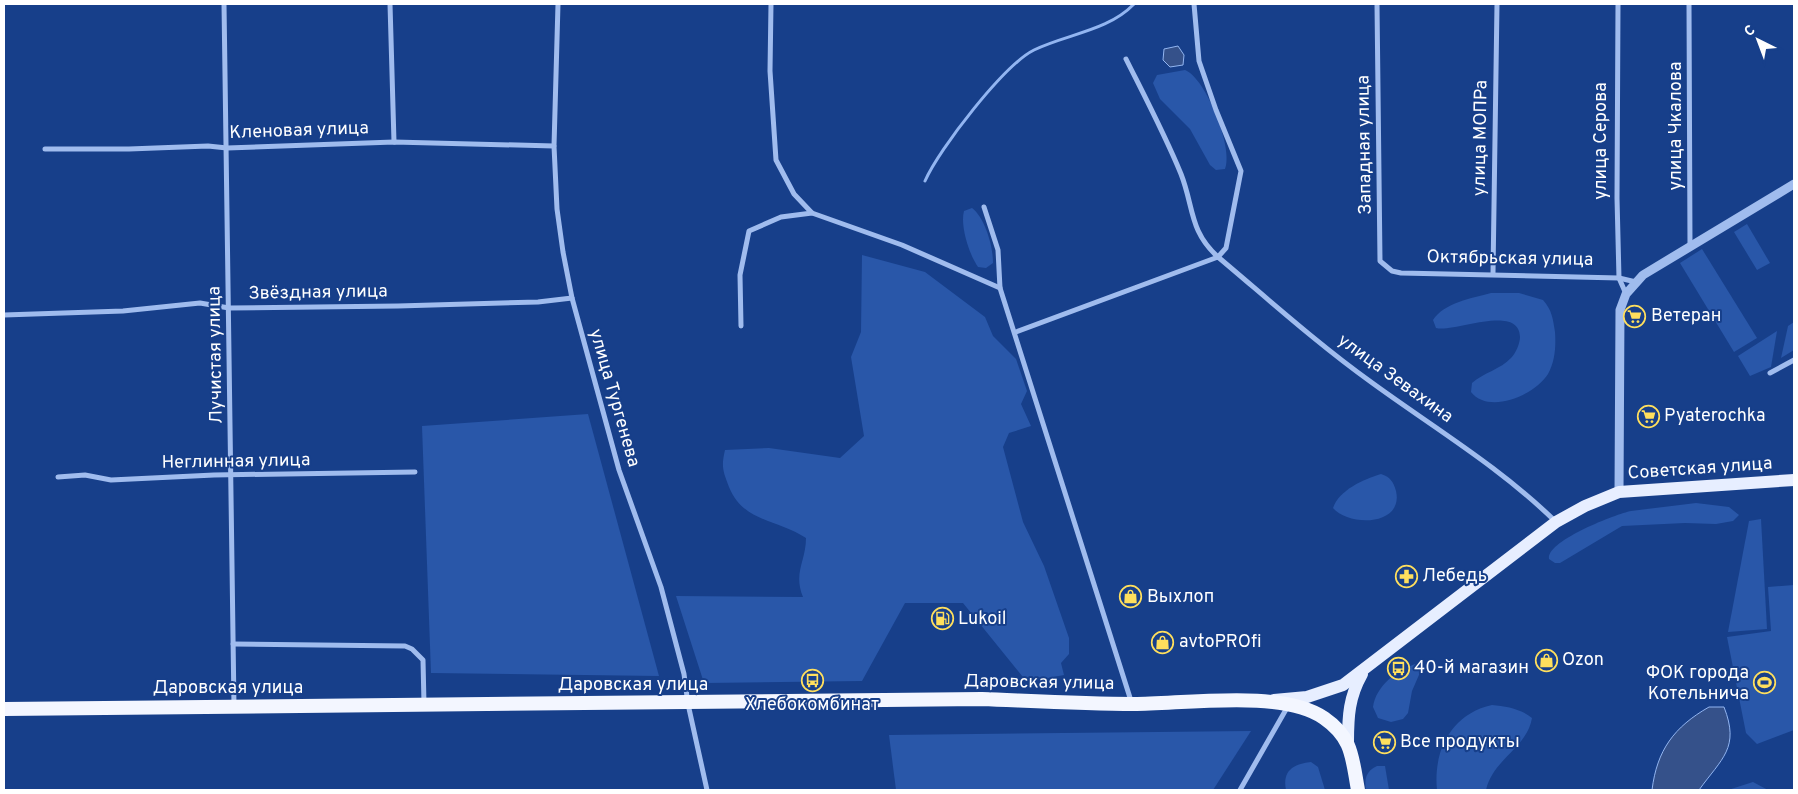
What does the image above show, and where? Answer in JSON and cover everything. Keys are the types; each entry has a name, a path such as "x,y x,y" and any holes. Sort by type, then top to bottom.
{"highway":[{"name":"Даровская улица","path":"4,709 424,704 688,704 982,699 1132,704 1263,701 1290,704 1309,709 1324,717 1348,742"},
{"path":"1348,742 1358,790"}],"main road":[{"name":"Советская улица","path":"1327,692 1343,685 1364,670 1556,522 1585,506 1619,492 1794,480"},
{"name":"Советская улица","path":"1348,742 1348,706 1353,690 1364,670"},
{"name":"Даровская улица","path":"1263,701 1307,697 1327,692"}],"street":[{"name":"Лучистая улица","path":"224,4 234,706"},
{"path":"390,4 394,142"},
{"name":"улица Тургенева","path":"558,4 554,146 557,209 572,298 619,470 661,587 684,674 688,704 707,790"},
{"path":"771,4 770,71 776,160 794,194 812,213"},
{"path":"1016,332 1218,257 1226,248 1241,171 1199,62 1194,4"},
{"name":"Западная улица","path":"1377,4 1380,261 1392,271 1401,273"},
{"name":"улица МОПРа","path":"1493,273 1497,4"},
{"name":"улица Серова","path":"1618,4 1619,278"},
{"name":"улица Чкалова","path":"1689,4 1690,248"},
{"name":"улица Зевахина","path":"1126,59 1182,176 1195,227 1209,249 1369,381 1474,453 1556,522"},
{"name":"Кленовая улица","path":"45,149 129,149 208,146 227,148 394,142 554,146"},
{"path":"1619,492 1620,310 1626,294 1636,282 1794,184"},
{"path":"984,207 998,250 1000,288 1016,332 1132,704"},
{"path":"741,326 740,275 749,231 781,217 812,213 902,245 1000,288"},
{"name":"Октябрьская улица","path":"1401,273 1493,273 1619,278 1636,282"},
{"path":"1619,278 1626,294"},
{"name":"Звёздная улица","path":"4,315 123,311 200,303 229,308 417,306 538,302 572,298"},
{"path":"1770,373 1794,360"},
{"name":"Неглинная улица","path":"58,477 85,475 111,480 415,472"},
{"path":"233,644 404,646 412,649 423,660 424,704"},
{"path":"1240,790 1290,704"}],"shaded area":[{"path":"1178,46 1184,55 1183,65 1170,67 1163,60 1164,49"},
{"path":"1185,70 1201,86 1216,115 1226,146 1227,159 1225,169 1216,170 1210,165 1190,129 1160,99 1153,83 1157,75"},
{"path":"972,208 981,218 992,249 993,263 986,268 978,267 971,255 966,240 963,224 964,211"},
{"path":"1747,224 1770,263 1757,270 1734,232"},
{"path":"1702,249 1757,338 1734,352 1680,263"},
{"path":"862,255 925,272 985,317 993,336 1016,359 1027,391 1021,404 1031,426 1009,433 1003,447 1023,522 1044,566 1069,638 1069,654 1061,663 1064,675 1027,682 963,603 905,603 862,681 704,683 676,596 803,597 799,581 806,538 752,514 743,507 735,498 725,477 723,461 725,450 769,448 840,458 864,436 851,357 861,332"},
{"path":"1491,293 1519,293 1543,300 1553,319 1555,332 1552,364 1542,382 1523,395 1500,402 1489,402 1479,399 1471,392 1472,383 1507,362 1513,356 1520,339 1517,327 1509,322 1498,321 1436,328 1433,320 1451,305"},
{"path":"1794,322 1794,350 1781,358 1788,326"},
{"path":"1777,331 1771,367 1750,376 1738,356"},
{"path":"588,414 659,676 431,673 422,426"},
{"path":"1381,474 1391,480 1396,491 1396,503 1392,511 1384,517 1374,520 1362,520 1341,514 1333,508 1341,496 1353,486"},
{"path":"1696,503 1729,507 1739,515 1733,521 1716,524 1685,523 1622,526 1560,563 1555,563 1549,559 1551,552 1558,544 1583,529 1611,517 1631,511"},
{"path":"1761,519 1767,629 1728,632 1749,521"},
{"name":"ФОК города Котельнича","path":"1794,585 1794,730 1757,744 1746,733 1727,637 1771,631 1768,587"},
{"path":"1415,664 1420,664 1422,668 1412,691 1408,713 1403,719 1391,722 1378,718 1373,707 1378,692 1394,675"},
{"path":"1492,705 1513,708 1532,718 1524,738 1495,770 1486,790 1437,790 1438,762 1448,736 1466,717"},
{"path":"1709,707 1724,707 1728,721 1729,743 1721,760 1699,790 1652,790 1658,763 1669,741 1686,723"},
{"path":"1251,731 1213,790 896,790 889,735"},
{"path":"1311,762 1318,767 1325,790 1286,790 1287,773 1294,767"},
{"path":"1377,766 1385,766 1389,790 1366,790 1365,782 1367,776 1370,770"},
{"path":"1753,782 1768,790 1728,790"}],"waterway":[{"path":"925,181 932,167 958,129 1006,72 1021,59 1034,50 1100,26 1124,13 1134,4"}],"place":[{"name":"Ветеран","path":"1635,316"},
{"name":"Pyaterochka","path":"1648,416"},
{"name":"Лебедь","path":"1406,576"},
{"name":"Выхлоп","path":"1131,597"},
{"name":"Lukoil","path":"942,619"},
{"name":"avtoPROfi","path":"1163,642"},
{"name":"Ozon","path":"1546,660"},
{"name":"40-й магазин","path":"1398,668"},
{"name":"Хлебокомбинат","path":"812,680"},
{"name":"ФОК города Котельнича","path":"1765,683"},
{"name":"Все продукты","path":"1384,742"}]}
